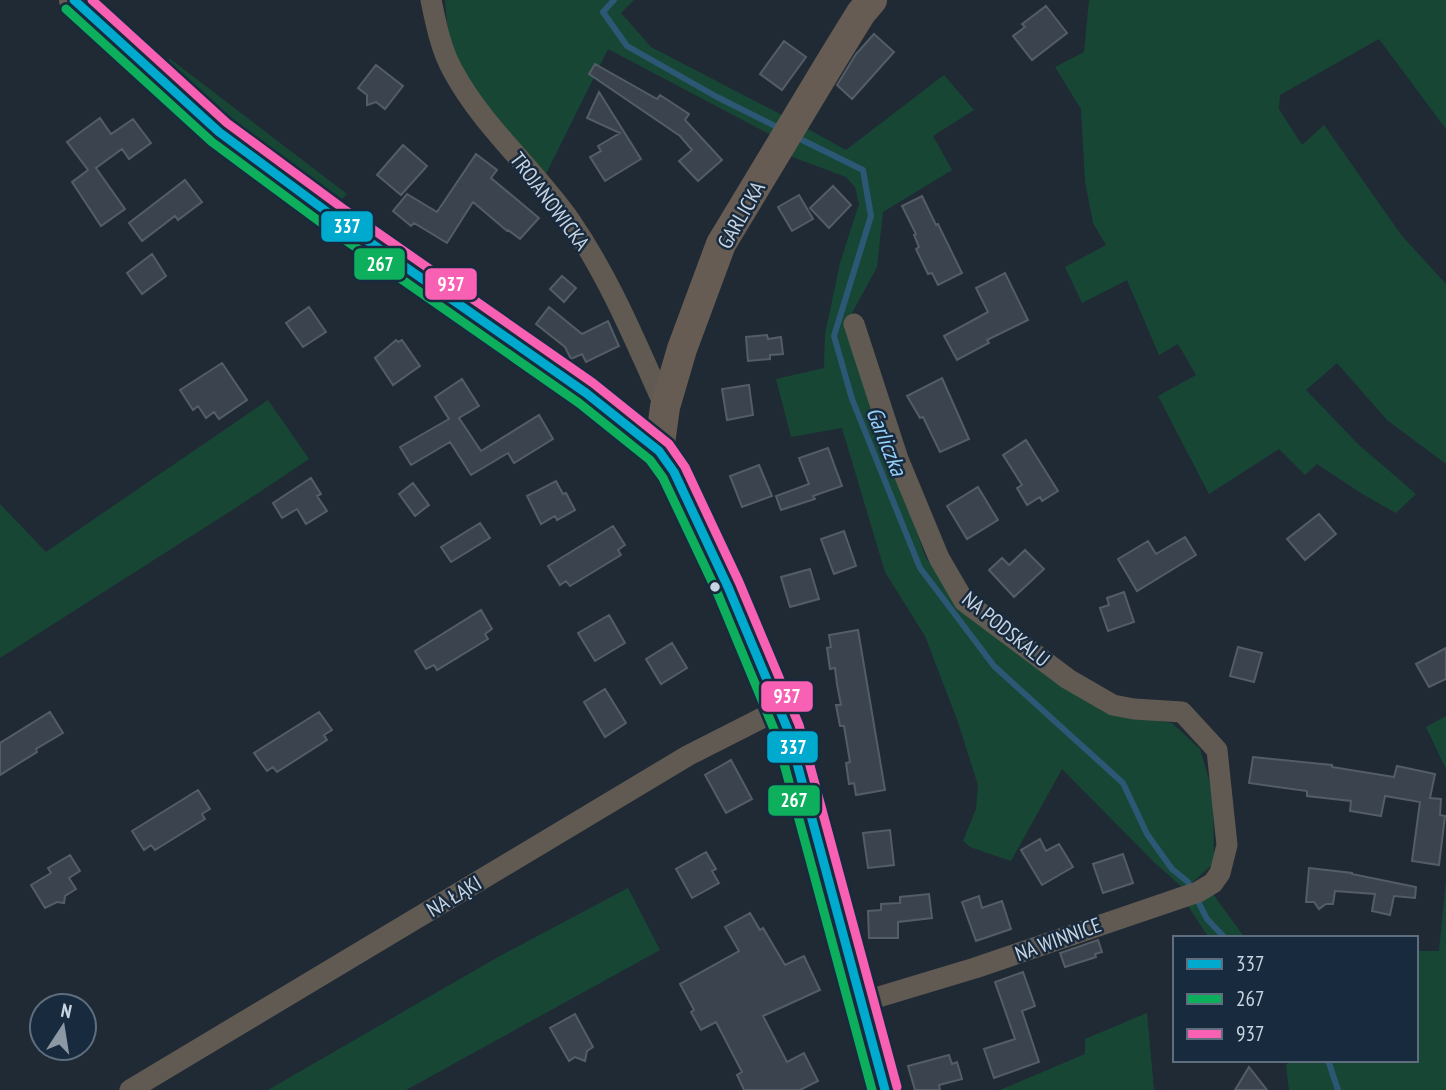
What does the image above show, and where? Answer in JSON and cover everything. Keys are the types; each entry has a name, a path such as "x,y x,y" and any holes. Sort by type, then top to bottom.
{"main road":[{"path":"74,0 219,132 338,220 586,393 659,451 674,472 689,503 780,709 800,768 885,1090"},
{"name":"GARLICKA","path":"659,451 665,407 682,349 721,244 802,108 861,13 872,0"}],"street":[{"name":"TROJANOWICKA","path":"431,0 437,29 452,69 469,98 569,220 599,267 665,407"},
{"name":"NA PODSKALU","path":"854,324 898,459 939,558 964,601 1068,679 1113,705 1182,712 1217,750 1227,845"},
{"name":"NA ŁĄKI","path":"131,1090 689,755 780,709"},
{"name":"NA WINNICE","path":"862,1002 975,968 1193,894 1213,883 1220,873 1227,845"}],"green space":[{"path":"445,0 634,0 621,13 651,47 782,115 775,137 608,49 545,176 489,112 464,76 449,38"},
{"path":"1089,0 1446,0 1446,129 1379,39 1280,95 1279,109 1302,145 1324,125 1402,236 1446,284 1446,464 1387,420 1337,363 1306,390 1359,445 1416,494 1396,513 1317,464 1305,475 1279,449 1209,494 1158,396 1196,375 1178,344 1159,355 1127,280 1082,303 1065,267 1106,245 1093,223 1085,181 1081,109 1055,67 1084,52"},
{"path":"169,58 347,194 335,206 170,76"},
{"path":"944,75 974,110 933,136 952,170 883,212 877,267 844,328 926,558 960,605 1104,712 1172,723 1200,749 1213,793 1214,863 1193,882 1182,887 1062,769 1011,861 970,847 963,841 976,809 978,785 958,722 925,636 885,572 842,428 791,437 776,379 824,368 825,334 840,263 859,204 855,187 846,177 787,155 806,128 846,150"},
{"path":"268,400 309,459 0,658 0,504 46,552"},
{"path":"1446,716 1446,769 1426,727"},
{"path":"1446,880 1446,1090 1289,1090 1286,1065 1289,1062 1418,1062 1418,951 1439,951"},
{"path":"628,888 660,950 406,1090 268,1090 498,957"},
{"path":"1213,894 1245,936 1208,936 1188,906"},
{"path":"1147,1013 1154,1090 1000,1090 1085,1054 1085,1039"}],"building":[{"path":"1046,6 1067,33 1032,60 1013,36 1025,27 1022,24"},
{"path":"874,34 894,52 852,99 837,85 856,54"},
{"path":"784,41 806,57 782,90 760,74"},
{"path":"595,64 657,99 660,95 689,114 685,120 722,160 698,181 679,161 692,150 680,136 589,74"},
{"path":"376,65 403,86 385,109 376,102 367,105 367,95 358,88"},
{"path":"599,92 641,159 605,181 590,157 601,151 598,146 620,133 587,118"},
{"path":"100,118 111,134 133,119 151,143 129,159 122,149 96,168 125,209 101,226 72,182 88,170 67,142"},
{"path":"403,145 427,166 401,195 377,175"},
{"path":"476,154 497,170 491,178 539,218 520,239 473,202 447,243 414,223 411,226 393,211 407,194 437,212"},
{"path":"185,180 202,202 178,220 175,216 142,241 129,223"},
{"path":"833,186 851,205 829,228 810,208"},
{"path":"799,195 813,219 792,231 778,207"},
{"path":"922,196 962,273 938,285 932,273 928,274 916,249 919,247 914,235 916,234 902,206"},
{"path":"152,254 166,276 142,294 127,273"},
{"path":"1005,273 1028,320 987,340 989,343 957,360 944,336 988,312 976,288"},
{"path":"562,276 576,288 564,302 550,289"},
{"path":"309,307 326,332 303,347 286,323"},
{"path":"549,307 582,334 608,321 619,346 586,362 582,354 571,359 565,347 536,324"},
{"path":"767,335 768,339 781,337 783,354 770,355 770,359 748,361 746,337"},
{"path":"396,340 402,340 420,366 393,385 375,358"},
{"path":"222,363 247,400 219,419 214,412 206,418 198,406 193,410 180,390"},
{"path":"942,378 969,439 940,452 923,417 920,418 907,396"},
{"path":"462,379 479,406 459,418 481,451 539,415 553,439 514,463 508,453 471,475 450,442 411,465 400,447 449,419 435,397"},
{"path":"749,385 753,415 727,420 722,389"},
{"path":"1026,440 1058,491 1042,501 1040,497 1027,505 1017,488 1022,485 1003,455"},
{"path":"828,448 842,486 813,496 815,499 781,510 776,496 809,484 799,458"},
{"path":"759,465 772,496 742,507 730,476"},
{"path":"311,478 321,494 317,496 327,511 306,524 297,509 282,518 273,503"},
{"path":"556,481 575,510 557,520 555,516 541,524 527,496"},
{"path":"413,483 429,505 415,516 399,494"},
{"path":"978,487 998,520 967,539 947,506"},
{"path":"1319,514 1336,534 1305,560 1287,539"},
{"path":"480,523 490,538 451,562 441,547"},
{"path":"613,526 625,545 618,550 621,555 570,586 566,581 560,585 548,566"},
{"path":"844,531 856,566 834,574 821,539"},
{"path":"1185,537 1196,555 1137,591 1118,559 1148,541 1156,554"},
{"path":"1025,550 1044,569 1014,597 989,570 1002,558 1009,565"},
{"path":"810,569 819,599 790,607 781,577"},
{"path":"1124,592 1134,622 1108,631 1100,608 1109,605 1107,598"},
{"path":"481,610 492,629 485,634 488,639 437,670 434,665 426,669 415,651"},
{"path":"609,615 625,643 595,661 578,633"},
{"path":"858,630 885,790 856,795 854,783 849,784 846,763 850,762 844,726 840,726 836,705 841,705 835,668 830,669 827,648 831,647 829,635"},
{"path":"672,643 687,668 661,684 646,659"},
{"path":"1238,647 1262,653 1254,682 1230,676"},
{"path":"1446,648 1446,679 1429,687 1416,664"},
{"path":"605,689 626,723 605,737 584,702"},
{"path":"50,712 63,733 0,775 0,743"},
{"path":"319,712 332,730 324,735 327,740 277,772 273,767 267,771 254,753"},
{"path":"1253,757 1332,765 1394,777 1397,766 1435,774 1430,798 1441,799 1440,815 1445,816 1439,865 1412,861 1420,802 1385,796 1381,816 1350,811 1351,801 1307,796 1307,791 1249,783"},
{"path":"731,760 752,799 726,813 705,775"},
{"path":"198,790 210,809 202,814 205,819 155,850 151,845 144,850 132,831"},
{"path":"890,830 894,865 868,868 863,833"},
{"path":"1040,839 1046,851 1059,844 1073,867 1042,885 1021,850"},
{"path":"706,852 716,869 712,871 719,883 692,898 676,869"},
{"path":"1123,854 1133,883 1103,893 1093,864"},
{"path":"70,855 80,871 69,878 76,889 65,896 64,903 57,902 45,908 31,885 51,873 48,868"},
{"path":"1309,868 1352,873 1416,887 1415,898 1394,896 1390,915 1372,911 1375,894 1335,891 1333,904 1326,904 1319,909 1314,902 1306,902"},
{"path":"929,894 932,918 898,922 898,938 869,938 868,911 881,910 881,904 900,903 900,897"},
{"path":"979,896 982,908 1002,901 1011,929 976,941 962,902"},
{"path":"750,913 760,930 763,928 785,965 804,956 820,990 763,1016 787,1062 804,1053 818,1081 800,1090 744,1090 737,1075 742,1072 716,1022 701,1030 680,984 739,951 725,927"},
{"path":"1098,940 1102,952 1095,954 1096,957 1065,967 1060,953"},
{"path":"1023,972 1035,1006 1022,1011 1039,1062 994,1078 984,1049 1015,1039 995,982"},
{"path":"575,1014 593,1047 587,1051 585,1061 575,1057 569,1061 550,1028"},
{"path":"949,1055 952,1064 957,1062 962,1079 939,1085 940,1090 915,1090 908,1066"},
{"path":"1249,1067 1267,1090 1235,1090"}],"waterway":[{"name":"Garliczka","path":"614,0 603,12 627,46 717,97 781,129"},
{"name":"Garliczka","path":"796,137 863,170 871,216 834,336 852,399 920,568 994,666 1123,783 1147,834 1172,869 1188,882 1207,919 1223,936"},
{"name":"Garliczka","path":"1329,1062 1338,1090"}],"transit line":[{"name":"337","path":"74,0 219,132 338,220 586,393 659,451 674,472 728,587 788,730 885,1090"},
{"name":"937","path":"92,0 227,123 345,210 593,383 669,444 685,467 739,582 799,725 897,1087"},
{"name":"267","path":"66,9 212,142 331,230 579,403 650,460 663,478 717,592 776,734 872,1090"}]}
